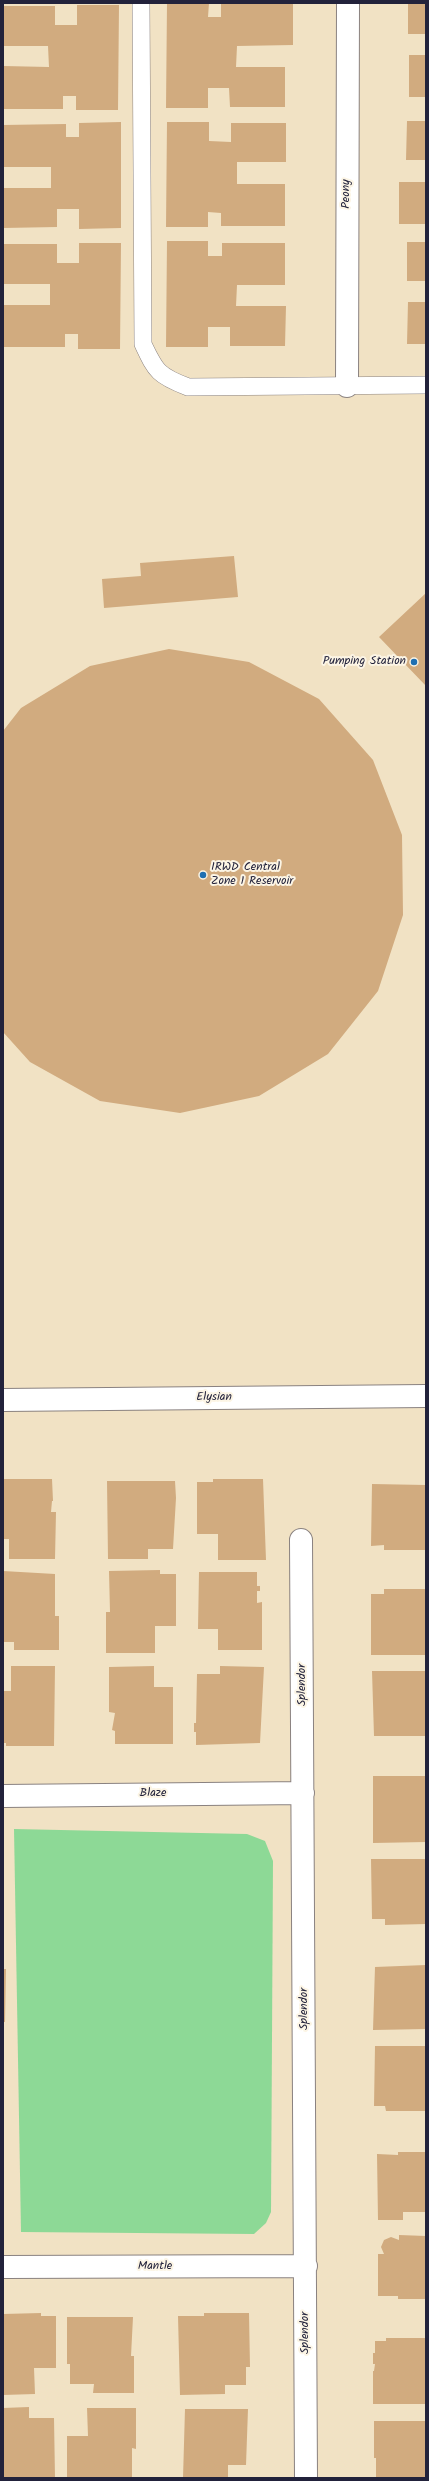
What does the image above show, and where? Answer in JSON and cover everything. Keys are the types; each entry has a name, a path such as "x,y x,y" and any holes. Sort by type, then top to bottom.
{"street":[{"name":"Peony","path":"347,386 348,3"},
{"name":"Elysian","path":"3,1400 426,1396"},
{"name":"Splendor","path":"301,1540 306,2478"},
{"name":"Blaze","path":"3,1796 303,1793"},
{"name":"Mantle","path":"3,2267 306,2266"}],"lane":[{"path":"141,3 143,344 154,368 170,380 188,387 426,385"}],"green space":[{"path":"14,1829 247,1834 265,1841 273,1861 271,2212 266,2223 254,2234 21,2232"}],"building":[{"path":"167,3 209,3 208,17 221,17 221,3 293,3 293,45 237,46 236,67 285,67 285,107 230,107 229,88 208,88 208,108 166,108"},
{"path":"408,3 426,3 426,34 408,34"},
{"path":"77,5 119,5 118,110 76,110 76,96 63,96 63,109 3,109 3,66 49,67 48,46 3,46 3,6 55,6 55,25 77,25"},
{"path":"409,55 426,55 426,97 409,97"},
{"path":"407,121 426,121 426,160 406,160"},
{"path":"121,122 121,228 79,229 79,209 57,209 57,227 3,228 3,188 51,188 51,167 3,167 3,125 66,124 66,137 79,137 79,123"},
{"path":"167,122 209,122 209,141 231,142 231,123 286,123 286,162 237,162 237,184 285,184 285,226 221,226 221,213 208,212 208,227 166,227"},
{"path":"399,182 426,182 426,224 399,224"},
{"path":"167,241 208,241 208,256 222,256 222,243 285,243 285,285 237,285 236,306 286,306 285,346 230,346 230,327 208,327 208,347 166,347"},
{"path":"407,242 426,242 426,281 407,281"},
{"path":"79,243 121,243 120,349 78,349 78,334 65,334 65,347 3,347 3,305 50,305 50,284 3,284 3,244 57,244 57,263 79,263"},
{"path":"408,302 426,302 426,344 407,344"},
{"path":"234,556 238,597 104,608 102,579 141,576 140,563"},
{"name":"Pumping Station","path":"426,593 426,686 379,637"},
{"name":"IRWD Central Zone 1 Reservoir","path":"169,649 249,662 319,699 373,760 402,835 403,915 378,991 328,1054 259,1096 180,1113 100,1101 30,1062 3,1032 3,731 21,708 90,666"},
{"path":"3,1479 52,1479 53,1501 51,1512 56,1512 55,1559 9,1559 9,1539 3,1539"},
{"path":"213,1479 263,1479 266,1560 218,1560 218,1534 197,1534 197,1482 213,1482"},
{"path":"107,1481 175,1481 176,1498 173,1549 148,1549 148,1559 108,1559"},
{"path":"372,1484 426,1485 425,1550 384,1550 384,1545 371,1546"},
{"path":"160,1570 160,1574 176,1574 176,1626 155,1626 155,1653 106,1653 106,1612 110,1612 109,1571"},
{"path":"3,1571 55,1574 55,1616 59,1616 59,1650 14,1650 14,1642 3,1642"},
{"path":"199,1572 257,1572 257,1586 260,1586 260,1591 257,1591 257,1603 262,1602 262,1650 218,1650 218,1629 198,1629"},
{"path":"384,1589 426,1589 426,1655 371,1655 371,1594 384,1594"},
{"path":"11,1666 55,1666 54,1746 6,1746 6,1743 3,1743 3,1691 11,1691"},
{"path":"154,1666 154,1687 173,1687 173,1744 115,1744 115,1731 112,1730 115,1713 109,1712 109,1667"},
{"path":"220,1666 264,1667 260,1743 196,1745 194,1723 196,1723 197,1674 220,1674"},
{"path":"372,1671 426,1671 426,1736 374,1736"},
{"path":"373,1776 426,1776 426,1842 373,1843"},
{"path":"371,1859 426,1859 426,1924 385,1925 385,1919 372,1919"},
{"path":"426,1965 426,2029 373,2030 375,1967"},
{"path":"3,1969 6,1969 5,2022 3,2022"},
{"path":"375,2046 426,2046 426,2111 386,2111 385,2106 374,2106"},
{"path":"398,2152 426,2152 426,2212 403,2212 403,2220 378,2220 377,2154 398,2155"},
{"path":"399,2235 426,2236 426,2299 398,2299 398,2296 378,2296 378,2254 384,2254 381,2247 384,2240 391,2237 399,2240"},
{"path":"41,2313 41,2316 56,2316 56,2368 34,2368 35,2394 3,2395 3,2314"},
{"path":"204,2313 249,2313 250,2367 246,2367 246,2385 225,2385 225,2394 180,2395 178,2316 204,2316"},
{"path":"67,2317 133,2317 131,2356 134,2356 134,2393 93,2393 94,2384 70,2384 70,2364 67,2364"},
{"path":"386,2338 426,2338 426,2404 373,2404 373,2371 375,2364 373,2364 373,2353 375,2353 375,2341 386,2341"},
{"path":"29,2407 29,2418 54,2418 55,2478 3,2478 3,2408"},
{"path":"87,2408 136,2408 136,2449 132,2448 132,2478 67,2478 67,2436 88,2436"},
{"path":"185,2409 248,2409 246,2465 228,2465 228,2478 183,2478"},
{"path":"374,2421 426,2421 426,2478 376,2478 376,2458 374,2458"}],"place":[{"name":"Pumping Station","path":"414,662"},
{"name":"IRWD Central Zone 1 Reservoir","path":"203,875"}]}
